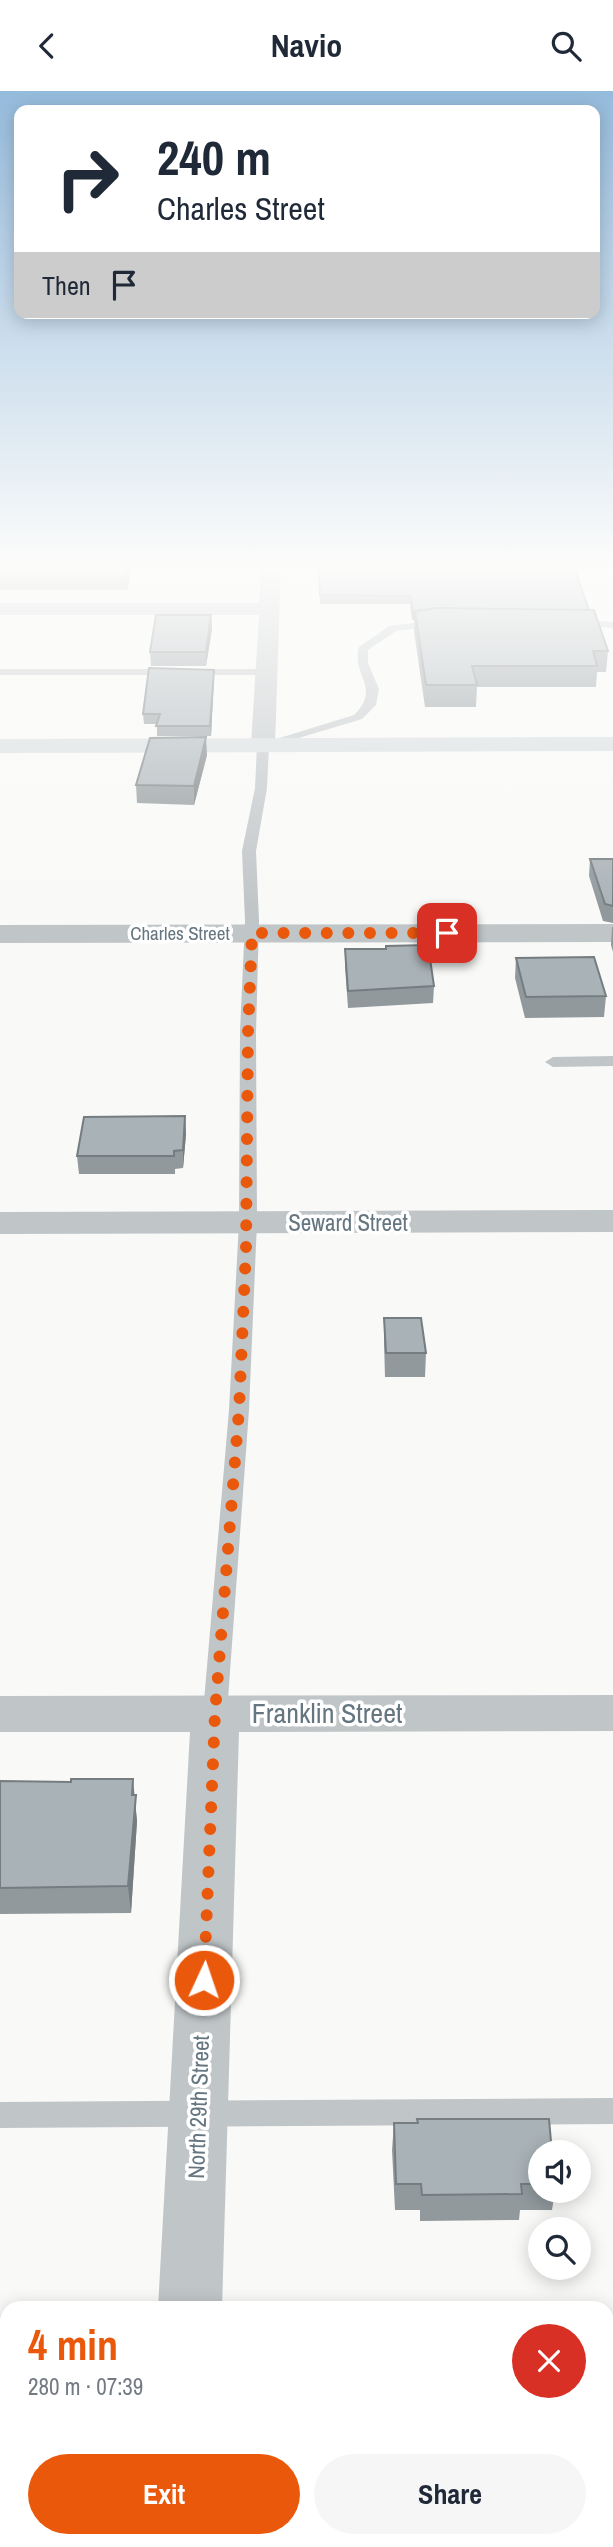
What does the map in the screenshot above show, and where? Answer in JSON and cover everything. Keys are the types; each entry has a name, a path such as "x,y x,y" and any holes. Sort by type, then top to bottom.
{"main road":[{"path":"0,746 613,744"}],"street":[{"name":"North 29th Street","path":"263,745 266,680"},
{"name":"Charles Street","path":"0,934 613,933"},
{"name":"Seward Street","path":"0,1223 613,1221"},
{"name":"North 29th Street","path":"190,2301 215,1713"},
{"name":"Franklin Street","path":"0,1714 613,1713"}],"lane":[{"path":"263,745 358,717 370,705 373,689 369,680"},
{"name":"North 29th Street","path":"215,1713 239,1410 248,1222 247,1062 252,933 248,851 261,788 263,745"},
{"path":"553,1062 613,1062"},
{"path":"0,2115 613,2111"}],"building":[{"path":"147,680 213,680 210,726 156,726 160,714 143,714"},
{"path":"425,680 476,680 477,685 426,685"},
{"path":"206,737 194,786 136,785 150,738"},
{"path":"590,859 613,859 613,906 605,904"},
{"path":"428,945 434,986 348,991 345,949"},
{"path":"594,957 606,996 526,997 516,958"},
{"path":"185,1116 183,1150 174,1151 174,1156 77,1156 84,1117"},
{"path":"384,1318 421,1318 426,1353 386,1353"},
{"path":"71,1779 133,1779 132,1795 136,1795 128,1886 0,1888 0,1781 71,1782"},
{"path":"417,2119 549,2119 551,2140 528,2140 528,2184 521,2184 522,2194 422,2195 421,2184 396,2184 394,2123 418,2123"}],"route":[{"path":"204,1980 215,1713 239,1410 248,1222 248,1032 252,933 447,933"}]}
